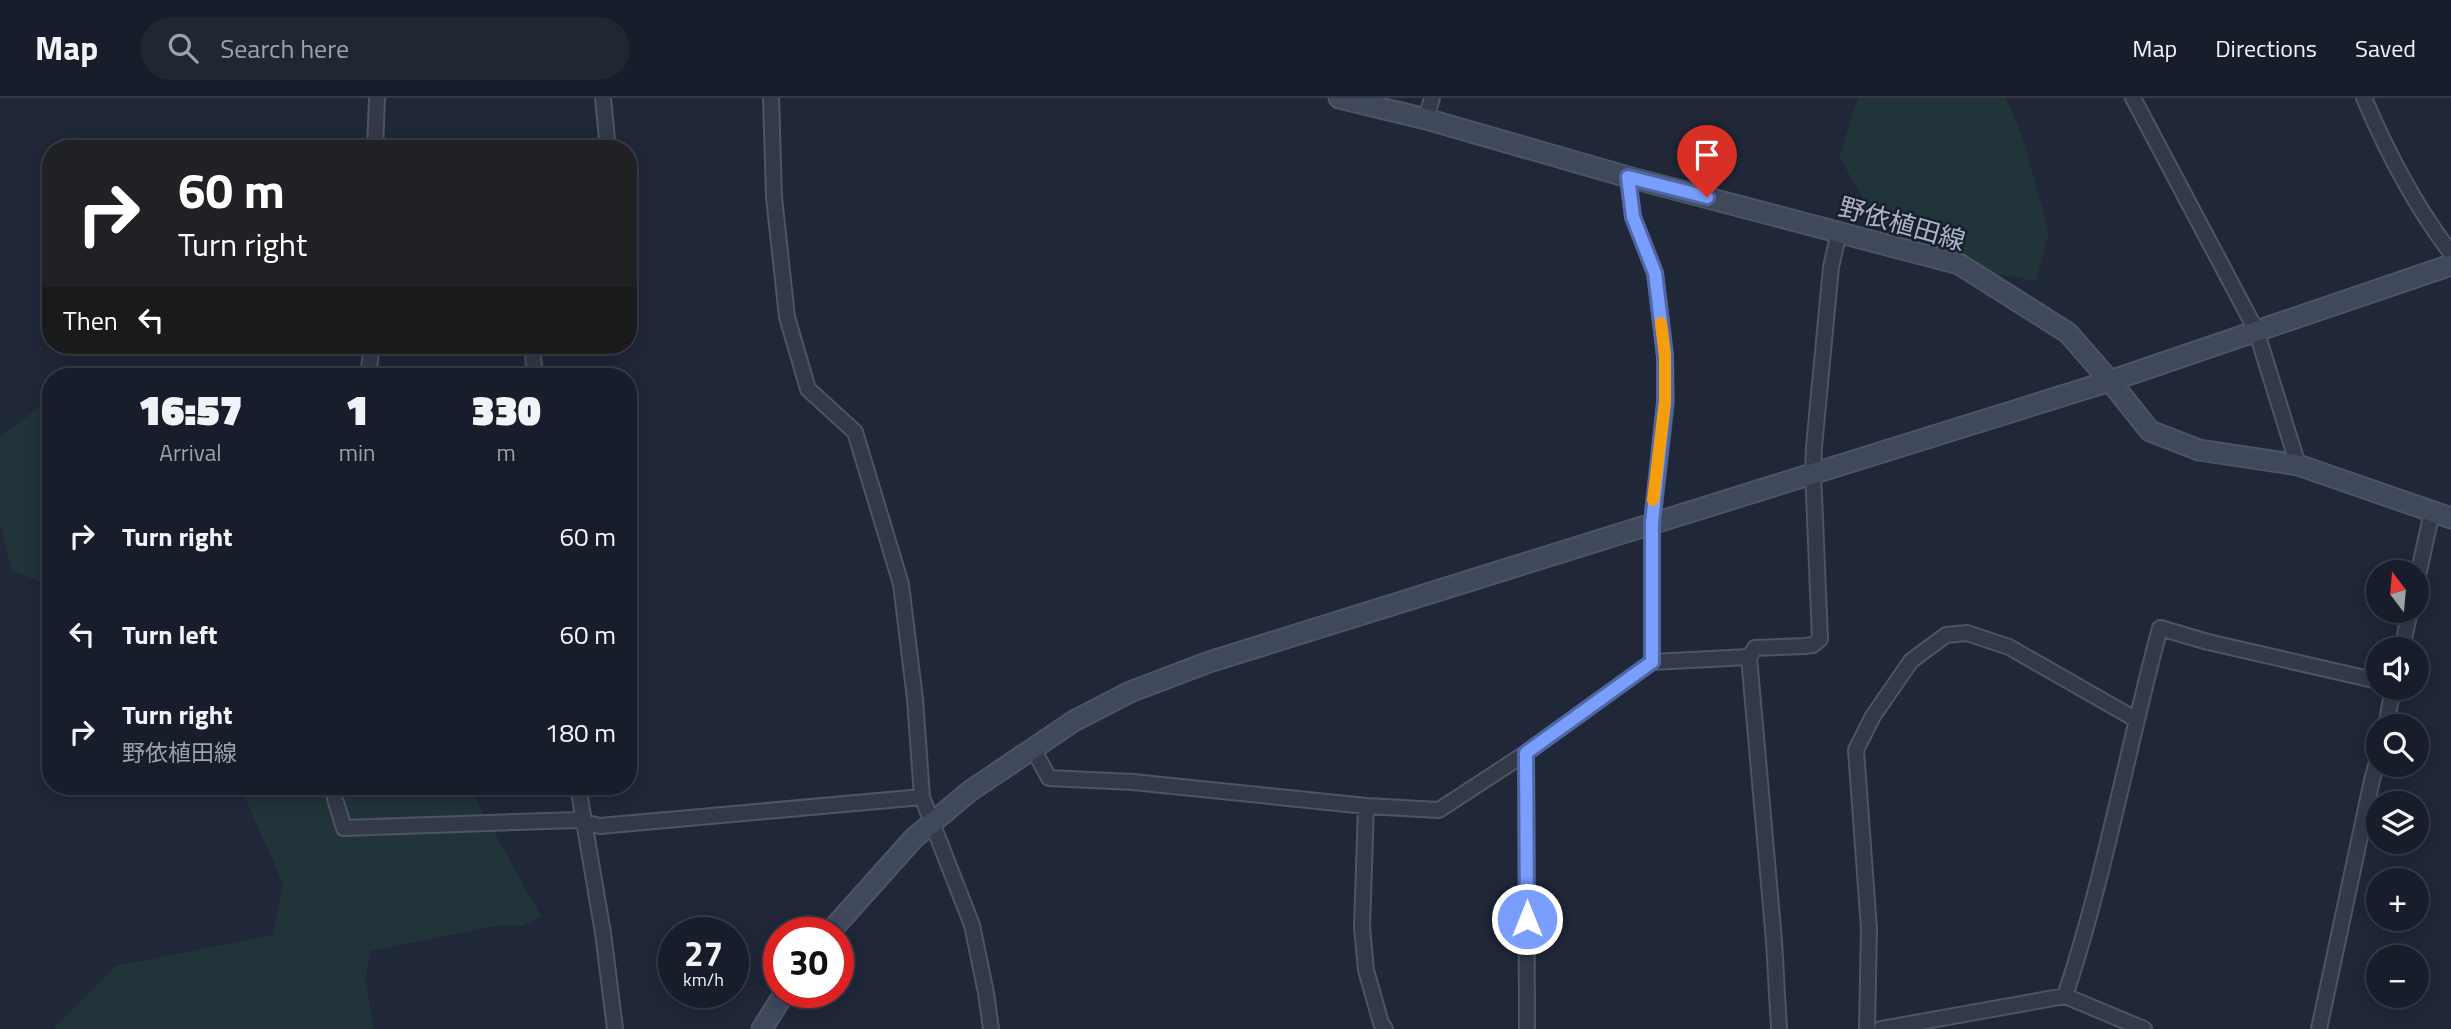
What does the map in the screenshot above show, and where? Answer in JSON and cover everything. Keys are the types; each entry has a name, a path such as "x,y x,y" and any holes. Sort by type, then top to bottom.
{"street":[{"path":"375,140 377,98"},
{"path":"603,98 607,140"},
{"path":"771,98 774,197 787,317 808,389 855,432 901,584 915,699 922,797 972,925 991,1029"},
{"name":"野依植田線","path":"1339,98 1426,119 1628,177 1959,264 2068,333 2150,431 2199,450 2298,465 2442,515"},
{"path":"1426,119 1432,98"},
{"path":"2133,98 2256,330 2298,465"},
{"path":"2364,98 2391,155 2430,226 2451,253"},
{"path":"1628,177 1633,217 1655,273 1665,356 1665,402 1652,523 1652,662"},
{"path":"1779,1029 1749,657 1755,648 1813,645 1820,639 1813,472 1831,267 1839,232"},
{"path":"842,917 930,823 970,791 1074,721 1130,692 1209,662 2110,380 2451,265"},
{"path":"2425,560 2442,515"},
{"path":"2065,996 2087,930 2160,628 2208,642 2366,678"},
{"path":"1867,1029 1869,929 1856,750 1873,716 1911,661 1946,635 1967,633 2009,647 2136,719"},
{"path":"1032,747 1049,778 1133,782 1366,806 1440,810 1526,753 1652,662 1749,657"},
{"path":"1526,753 1527,1029"},
{"path":"2319,1029 2374,777"},
{"path":"335,795 344,828 584,821 600,826 922,797"},
{"path":"580,795 603,933 615,1029"},
{"path":"1366,806 1362,927 1366,970 1385,1029"},
{"path":"1881,1029 1916,1026 2065,996 2144,1029"},
{"path":"762,1029 775,1008"}],"green space":[{"path":"1858,98 2006,98 2022,135 2049,233 2036,281 1977,270 1884,234 1839,157"},
{"path":"42,405 42,582 12,570 0,525 0,437"},
{"path":"244,795 474,795 541,916 523,926 495,926 370,951 366,978 373,1029 53,1029 115,966 273,935 283,884"}],"slow traffic":[{"path":"1653,500 1665,402 1665,356 1661,323"}],"route":[{"path":"1527,919 1526,753 1652,662 1652,523 1665,402 1665,356 1655,273 1633,217 1628,177 1707,197"}]}
